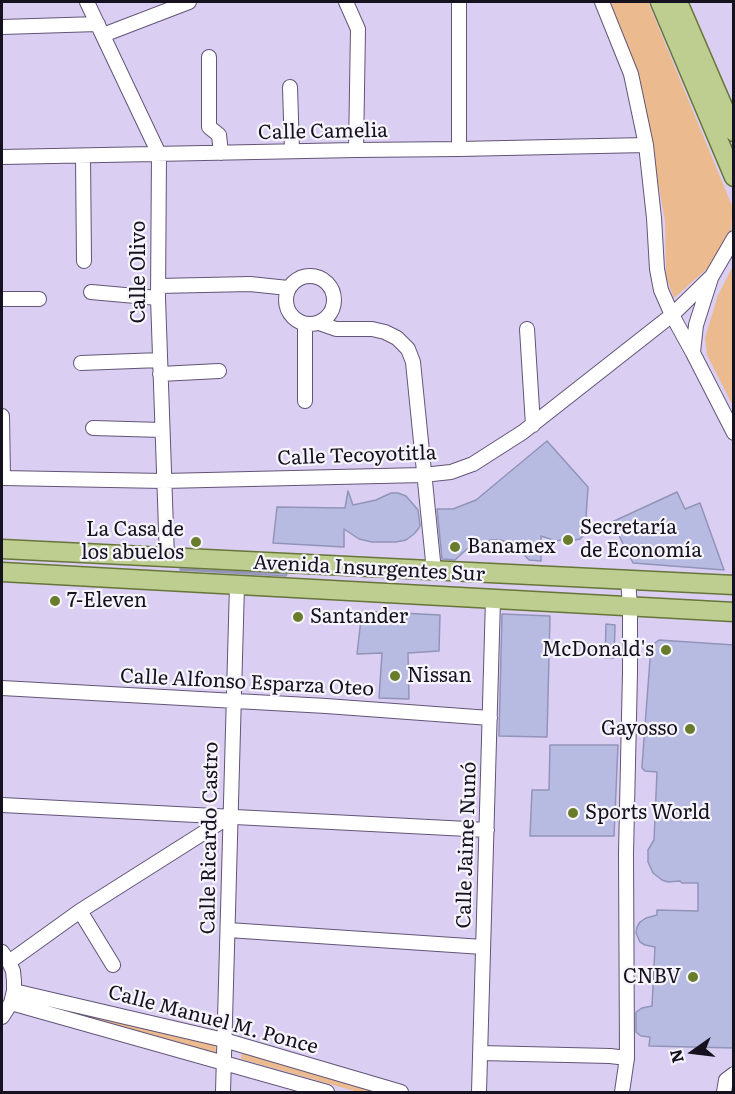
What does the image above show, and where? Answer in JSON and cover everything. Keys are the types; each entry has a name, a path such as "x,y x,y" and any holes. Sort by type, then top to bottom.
{"main road":[{"path":"660,2 734,177"},
{"path":"678,2 734,132"},
{"name":"Avenida Insurgentes Sur","path":"2,549 734,585"},
{"name":"Avenida Insurgentes Sur","path":"2,572 734,612"}],"street":[{"name":"Calle Olivo","path":"87,2 159,154 158,292 167,558"},
{"path":"2,27 101,29 189,2"},
{"path":"346,2 358,29 356,150"},
{"path":"459,2 459,149"},
{"path":"602,2 631,74 646,145 657,269 661,290 734,433"},
{"path":"209,57 209,127 219,135 221,153"},
{"path":"290,87 292,151"},
{"name":"Calle Camelia","path":"2,157 646,145"},
{"path":"83,156 84,261"},
{"name":"Calle Tecoyotitla","path":"2,478 164,481 423,475 451,472 473,464 533,425 672,315 712,276 734,238"},
{"path":"312,324 324,320 330,314 334,299 333,291 322,279 307,276 293,282 288,288 285,301 289,314 294,319 312,324 336,329 372,329 385,332 397,338 408,349 412,362 434,571"},
{"path":"693,353 696,325 712,276"},
{"path":"91,292 158,292 250,284 288,288"},
{"path":"2,300 39,298"},
{"path":"305,401 312,324"},
{"path":"527,329 533,425"},
{"path":"81,363 160,360"},
{"path":"160,374 219,371"},
{"path":"2,416 2,478"},
{"path":"93,428 162,430"},
{"path":"622,1092 627,1058 626,853 630,606 628,580"},
{"name":"Calle Ricardo Castro","path":"222,1092 237,585"},
{"name":"Calle Jaime Nunó","path":"479,1092 493,599"},
{"name":"Calle Alfonso Esparza Oteo","path":"2,688 326,706 490,718"},
{"path":"2,805 487,830"},
{"path":"2,1017 12,997 13,971 5,957 230,816"},
{"path":"80,911 113,965"},
{"path":"228,930 483,947"},
{"name":"Calle Manuel M. Ponce","path":"12,997 224,1040 401,1092"},
{"name":"Calle Manuel M. Ponce","path":"12,997 224,1064 327,1092"},
{"path":"480,1053 627,1058"},
{"path":"724,1092 726,1080 734,1074"}],"shaded area":[{"path":"609,2 648,2 733,208 731,231 709,267 674,298 666,277 665,221 638,72"},
{"path":"733,266 733,406 707,355 705,338 718,295"},
{"path":"28,1002 215,1043 216,1053 27,1005"},
{"path":"242,1049 381,1092 358,1092 241,1059"}],"building":[{"path":"547,441 588,487 585,534 580,539 564,537 556,541 541,536 541,561 529,560 519,549 500,540 491,540 468,548 455,560 442,559 437,509 453,509 476,500"},
{"path":"348,491 353,505 376,500 391,493 406,496 418,510 419,528 406,540 396,542 372,542 359,539 344,529 344,547 273,543 277,507 345,508"},
{"path":"677,492 685,509 700,503 724,570 633,563 612,522"},
{"path":"180,569 287,574 286,576"},
{"name":"Nissan","path":"362,611 440,615 439,651 408,653 409,699 379,698 382,653 357,654"},
{"path":"502,614 550,616 547,737 499,736"},
{"path":"606,624 615,625 614,658 605,658"},
{"path":"659,640 734,645 734,1048 649,1046 650,1037 641,1036 636,1032 636,1012 652,1006 655,947 640,942 636,933 637,927 646,918 657,915 657,910 698,911 698,883 662,880 653,873 648,862 648,850 654,840 657,772 645,771 642,766 651,646"},
{"name":"Sports World","path":"550,745 618,745 614,836 530,836 532,790 549,790"}],"place":[{"name":"Secretaría de Economía","path":"568,540"},
{"name":"La Casa de los abuelos","path":"196,542"},
{"name":"Banamex","path":"455,547"},
{"name":"7-Eleven","path":"55,601"},
{"name":"Santander","path":"298,617"},
{"name":"McDonald's","path":"666,650"},
{"name":"Nissan","path":"395,676"},
{"name":"Gayosso","path":"690,729"},
{"name":"Sports World","path":"573,813"},
{"name":"CNBV","path":"693,977"}]}
